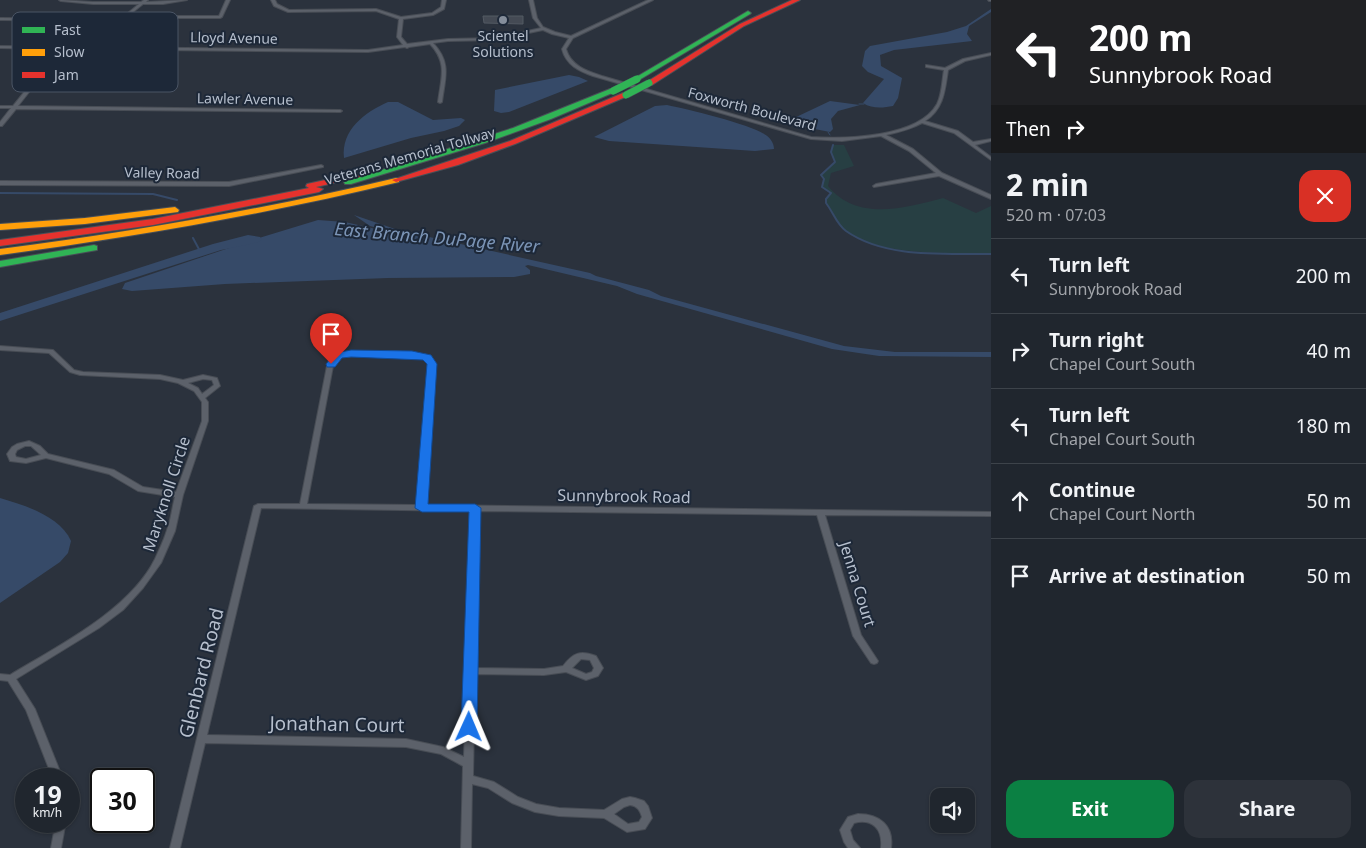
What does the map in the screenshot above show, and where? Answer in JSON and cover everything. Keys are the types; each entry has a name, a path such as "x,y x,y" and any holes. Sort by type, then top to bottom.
{"highway":[{"name":"Veterans Memorial Tollway","path":"0,243 109,229 208,212 310,191 413,164 506,135 637,79 726,25 778,0"},
{"name":"Veterans Memorial Tollway","path":"0,252 173,228 292,204 381,183 520,140 626,95 742,25 798,0"},
{"path":"0,227 85,221 240,200 413,164"},
{"path":"0,264 234,221 336,198 368,189 381,183"}],"street":[{"path":"62,0 94,3 141,1 163,3 185,0"},
{"path":"178,16 220,16 228,0"},
{"path":"273,0 274,6 288,11 376,10 401,18 433,14 443,8 444,0"},
{"path":"531,0 533,19 544,29 571,37 651,0"},
{"path":"129,12 141,1"},
{"path":"401,18 399,37 407,47"},
{"name":"Lloyd Avenue","path":"178,49 368,51 407,47 430,42 496,38 544,29"},
{"name":"Foxworth Boulevard","path":"571,37 564,49 569,62 615,87 803,136 853,140 882,135 922,120 933,112 939,104 946,69"},
{"path":"430,42 439,50 444,59 440,102"},
{"path":"927,66 946,69 964,60 991,54"},
{"path":"0,126 27,92"},
{"name":"Lawler Avenue","path":"0,107 340,111"},
{"path":"922,120 956,132 991,159"},
{"path":"882,135 911,150 940,174 991,197"},
{"path":"972,144 991,140"},
{"name":"Valley Road","path":"0,183 229,184 321,166"},
{"path":"876,186 940,174"},
{"path":"0,348 51,351 72,371 82,374 157,377 184,382 194,388 202,397 217,386 215,379 203,377 184,382"},
{"path":"303,506 331,364 338,355 383,354 427,357 432,364 422,508"},
{"name":"Maryknoll Circle","path":"11,678 112,614 143,586 162,554 177,508 179,495 205,421 207,410 202,397"},
{"path":"46,456 111,472 141,489 179,495"},
{"name":"Sunnybrook Road","path":"258,506 991,514"},
{"name":"Glenbard Road","path":"175,848 258,506"},
{"path":"466,848 475,508"},
{"name":"Jenna Court","path":"820,512 857,636 874,661"},
{"path":"470,671 544,672 566,669"},
{"path":"0,677 11,678 30,709 54,768"},
{"name":"Jonathan Court","path":"201,740 406,743 443,751 468,764"},
{"path":"468,779 491,785 515,800 536,808 559,812 606,814"},
{"path":"855,848 849,842 845,830 851,820 864,817 884,828 888,840 886,848"},
{"path":"56,848 59,833"}],"green space":[{"path":"833,145 844,145 854,166 831,173 828,186 840,197 853,204 867,208 898,208 943,198 976,213 991,206 991,254 916,252 896,249 861,239 846,231 826,203 826,199 831,193 822,187 824,179 821,175 835,162 831,152"}],"water":[{"path":"991,9 991,12 969,26 967,34 972,41 894,50 880,55 881,66 902,78 898,98 893,106 889,107 874,107 863,103 884,79 868,72 862,66 865,51 870,46 947,32 966,26"},
{"path":"569,75 588,81 509,112 501,113 494,111 495,90"},
{"path":"830,101 860,105 838,111 831,119 833,129 830,132 789,124 792,119"},
{"path":"388,102 398,102 433,120 461,118 465,120 459,126 444,131 411,138 344,158 346,139 356,123 371,111"},
{"path":"667,105 717,117 756,130 770,138 774,149 755,151 609,141 594,137 655,106"},
{"path":"354,215 398,230 590,273 649,290 661,296 844,346 895,352 991,352 991,357 879,356 832,349 637,294 617,286 528,265 525,266 530,270 530,274 514,277 388,278 225,284 132,291 122,289 125,283 229,248 240,239 259,238 318,220 345,222 420,239 370,226"},
{"path":"0,498 30,508 50,518 66,532 71,541 68,553 60,562 0,603"}],"building":[{"name":"Scientel Solutions","path":"483,16 523,16 523,24 484,23"}],"waterway":[{"path":"859,104 864,104"},
{"path":"833,145 831,152 835,162 821,175 824,179 822,187 831,193 826,199 826,203 846,231 862,240 897,250 935,254 991,254"},
{"path":"0,193 153,194 177,200"},
{"path":"193,238 201,253"},
{"name":"East Branch DuPage River","path":"0,317 217,247 248,239 256,240"}],"traffic: fast":[{"path":"637,79 748,13"},
{"path":"613,91 637,79"},
{"path":"626,95 649,83"},
{"path":"348,182 416,163 482,141 548,118 613,91"},
{"path":"0,264 94,248"}],"traffic: slow":[{"path":"0,252 199,222 298,203 396,180"},
{"path":"0,227 85,221 175,210"}],"traffic: jam":[{"path":"649,83 742,25 797,0"},
{"path":"396,180 484,153 626,95"},
{"path":"310,186 357,175"},
{"path":"0,243 153,222 319,189"}],"place":[{"name":"Scientel Solutions","path":"503,20"}],"route":[{"path":"331,364 338,355 412,354 427,357 432,364 422,508 475,508 469,727"}]}
